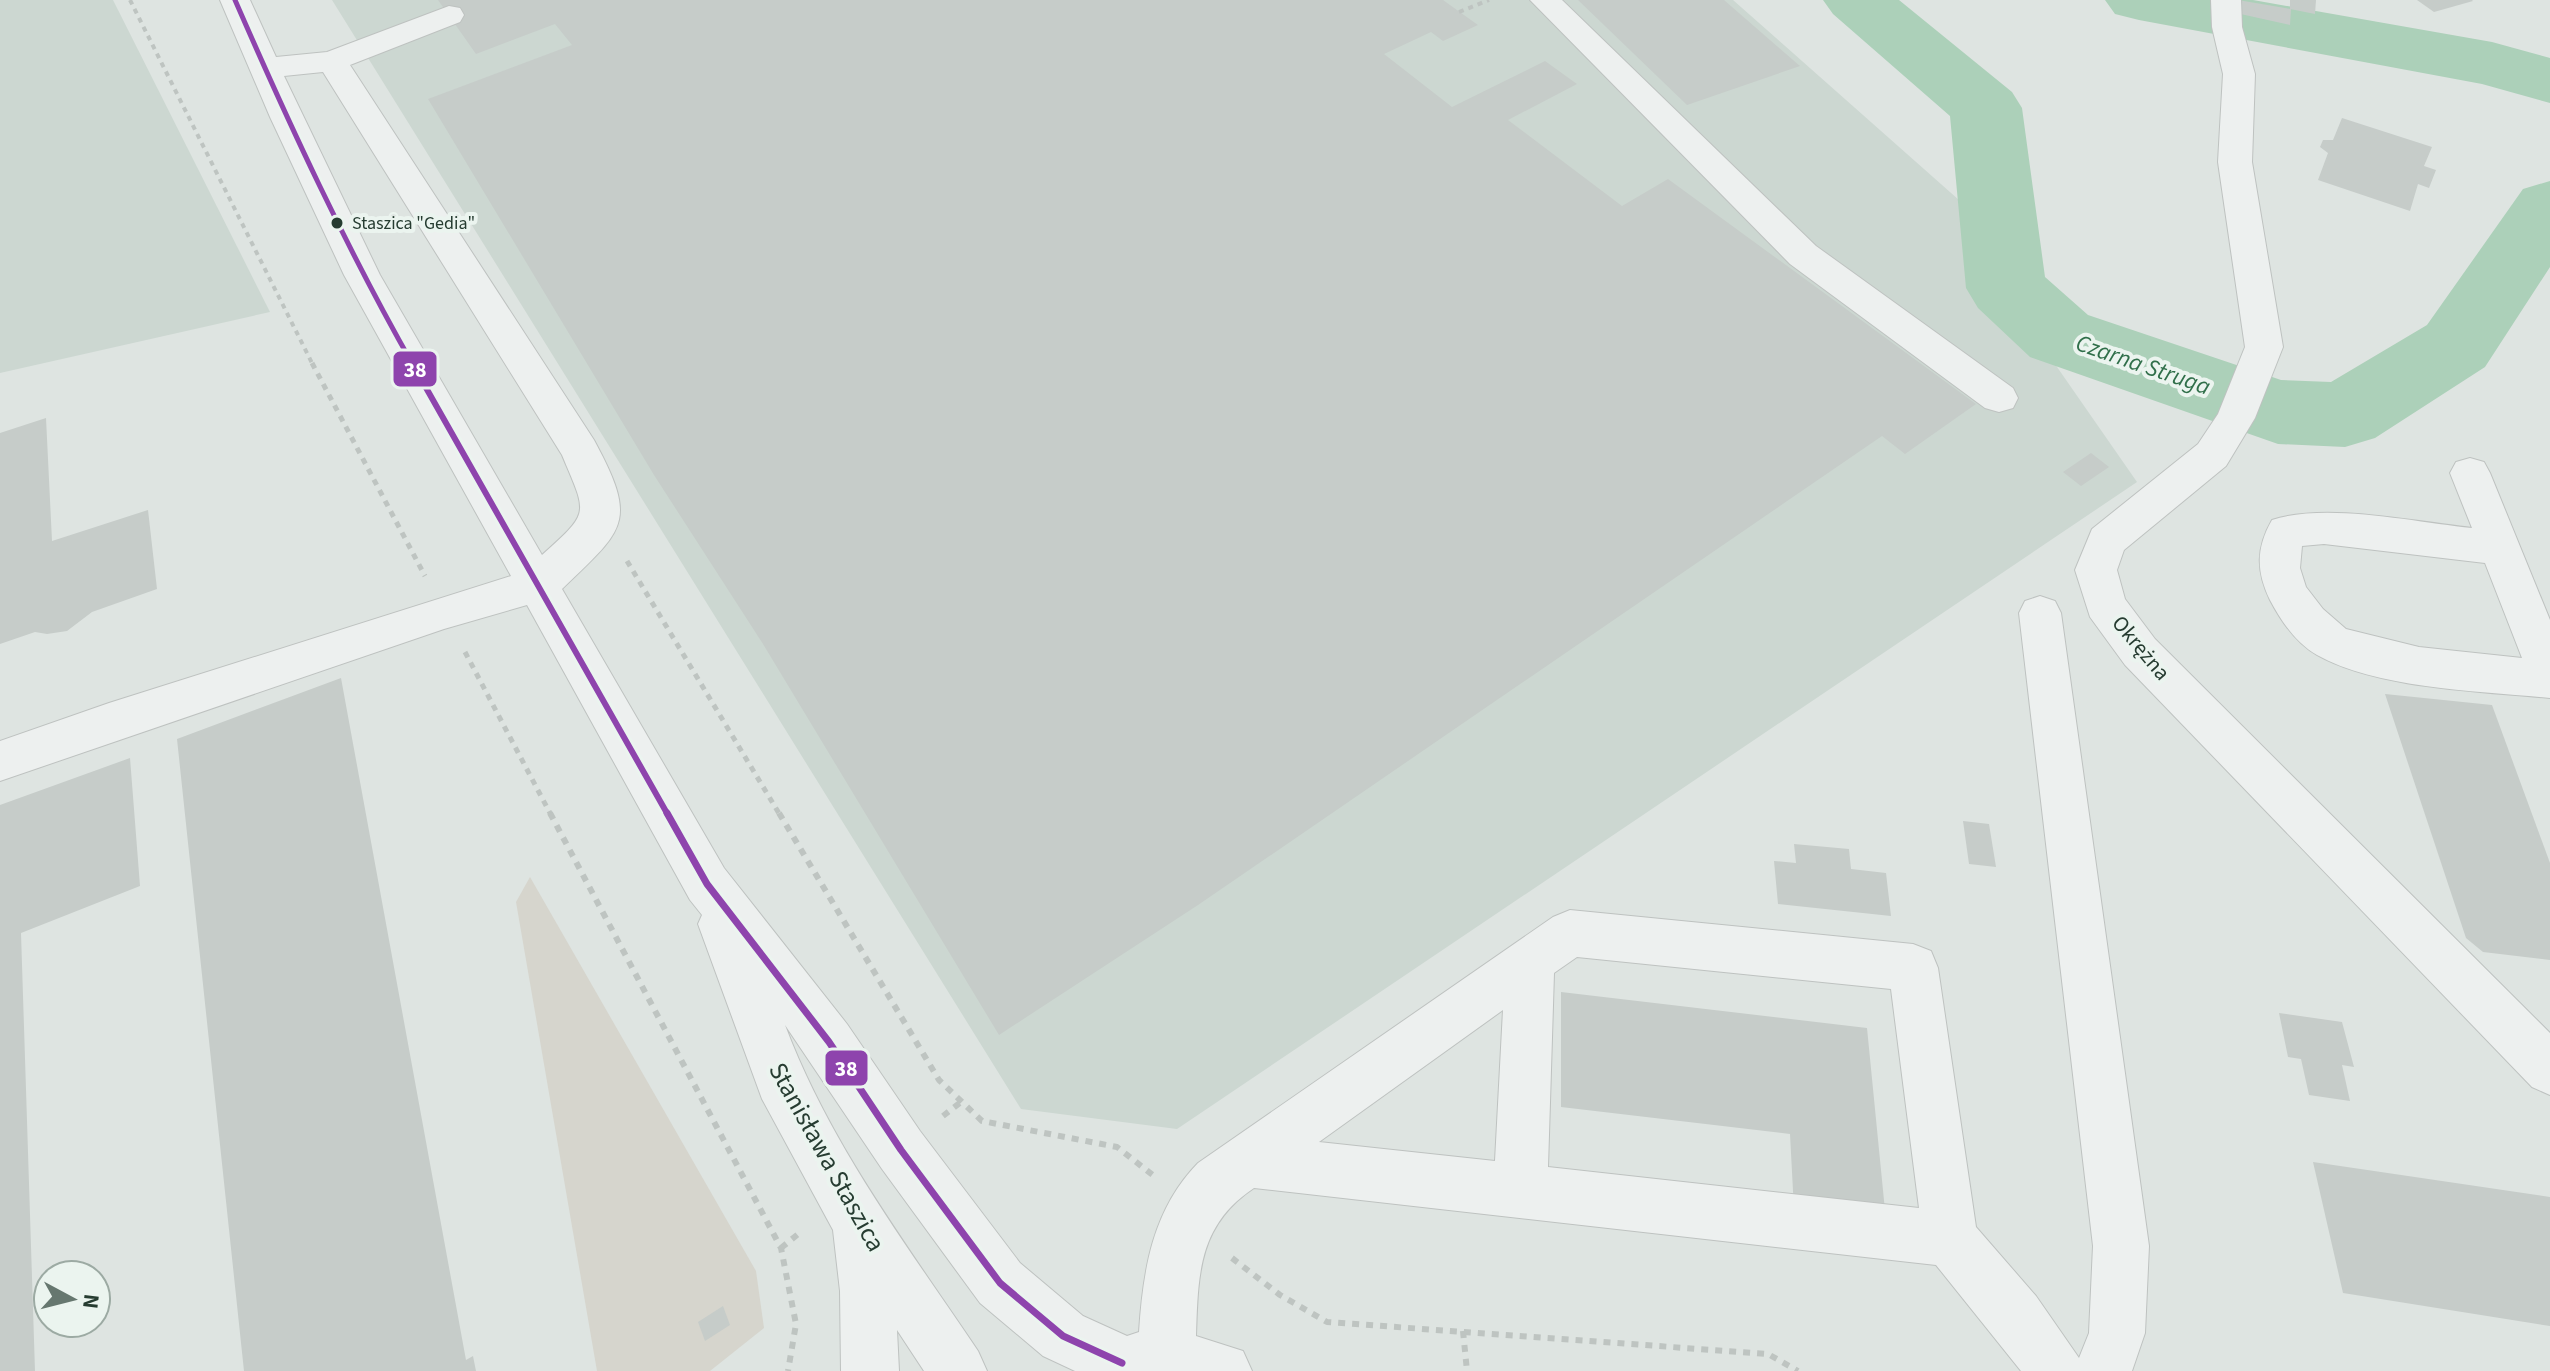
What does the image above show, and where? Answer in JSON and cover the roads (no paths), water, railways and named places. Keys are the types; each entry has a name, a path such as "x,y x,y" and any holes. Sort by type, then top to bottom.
{"street":[{"name":"Stanisława Staszica","path":"235,0 362,275 707,884 829,1042 901,1150 1000,1283 1063,1336 1130,1364 1223,1371"},
{"path":"1545,0 1803,255 1999,398"},
{"name":"Okrężna","path":"2227,10 2239,74 2235,162 2264,347 2244,398 2212,455 2107,541 2096,570 2105,605 2140,652 2550,1069"},
{"path":"264,68 332,61 449,15"},
{"path":"0,761 444,612 538,585 596,531 602,510 580,451 332,61"},
{"path":"2470,473 2500,548 2550,676 2418,665 2339,646 2310,625 2287,594 2278,557 2286,531 2324,528 2500,548"},
{"path":"2040,613 2121,1246 2117,1333 2103,1371"},
{"name":"Stanisława Staszica","path":"707,884 780,1081 857,1219 958,1371"},
{"path":"1130,1364 1172,1268 1181,1234 1194,1207 1217,1182 1570,933 1913,968 1950,1239 2016,1316 2056,1371"},
{"path":"1520,1191 1530,962"},
{"path":"1248,1161 1950,1239"},
{"path":"857,1219 868,1291 870,1371"}],"waterway":[{"name":"Czarna Struga","path":"1857,0 1986,108 2006,288 2059,336 2278,412 2345,415 2456,346 2550,207"},
{"name":"Czarna Struga","path":"2139,0 2492,64 2550,81"}],"place":[{"name":"Staszica \"Gedia\"","path":"337,223"}]}
